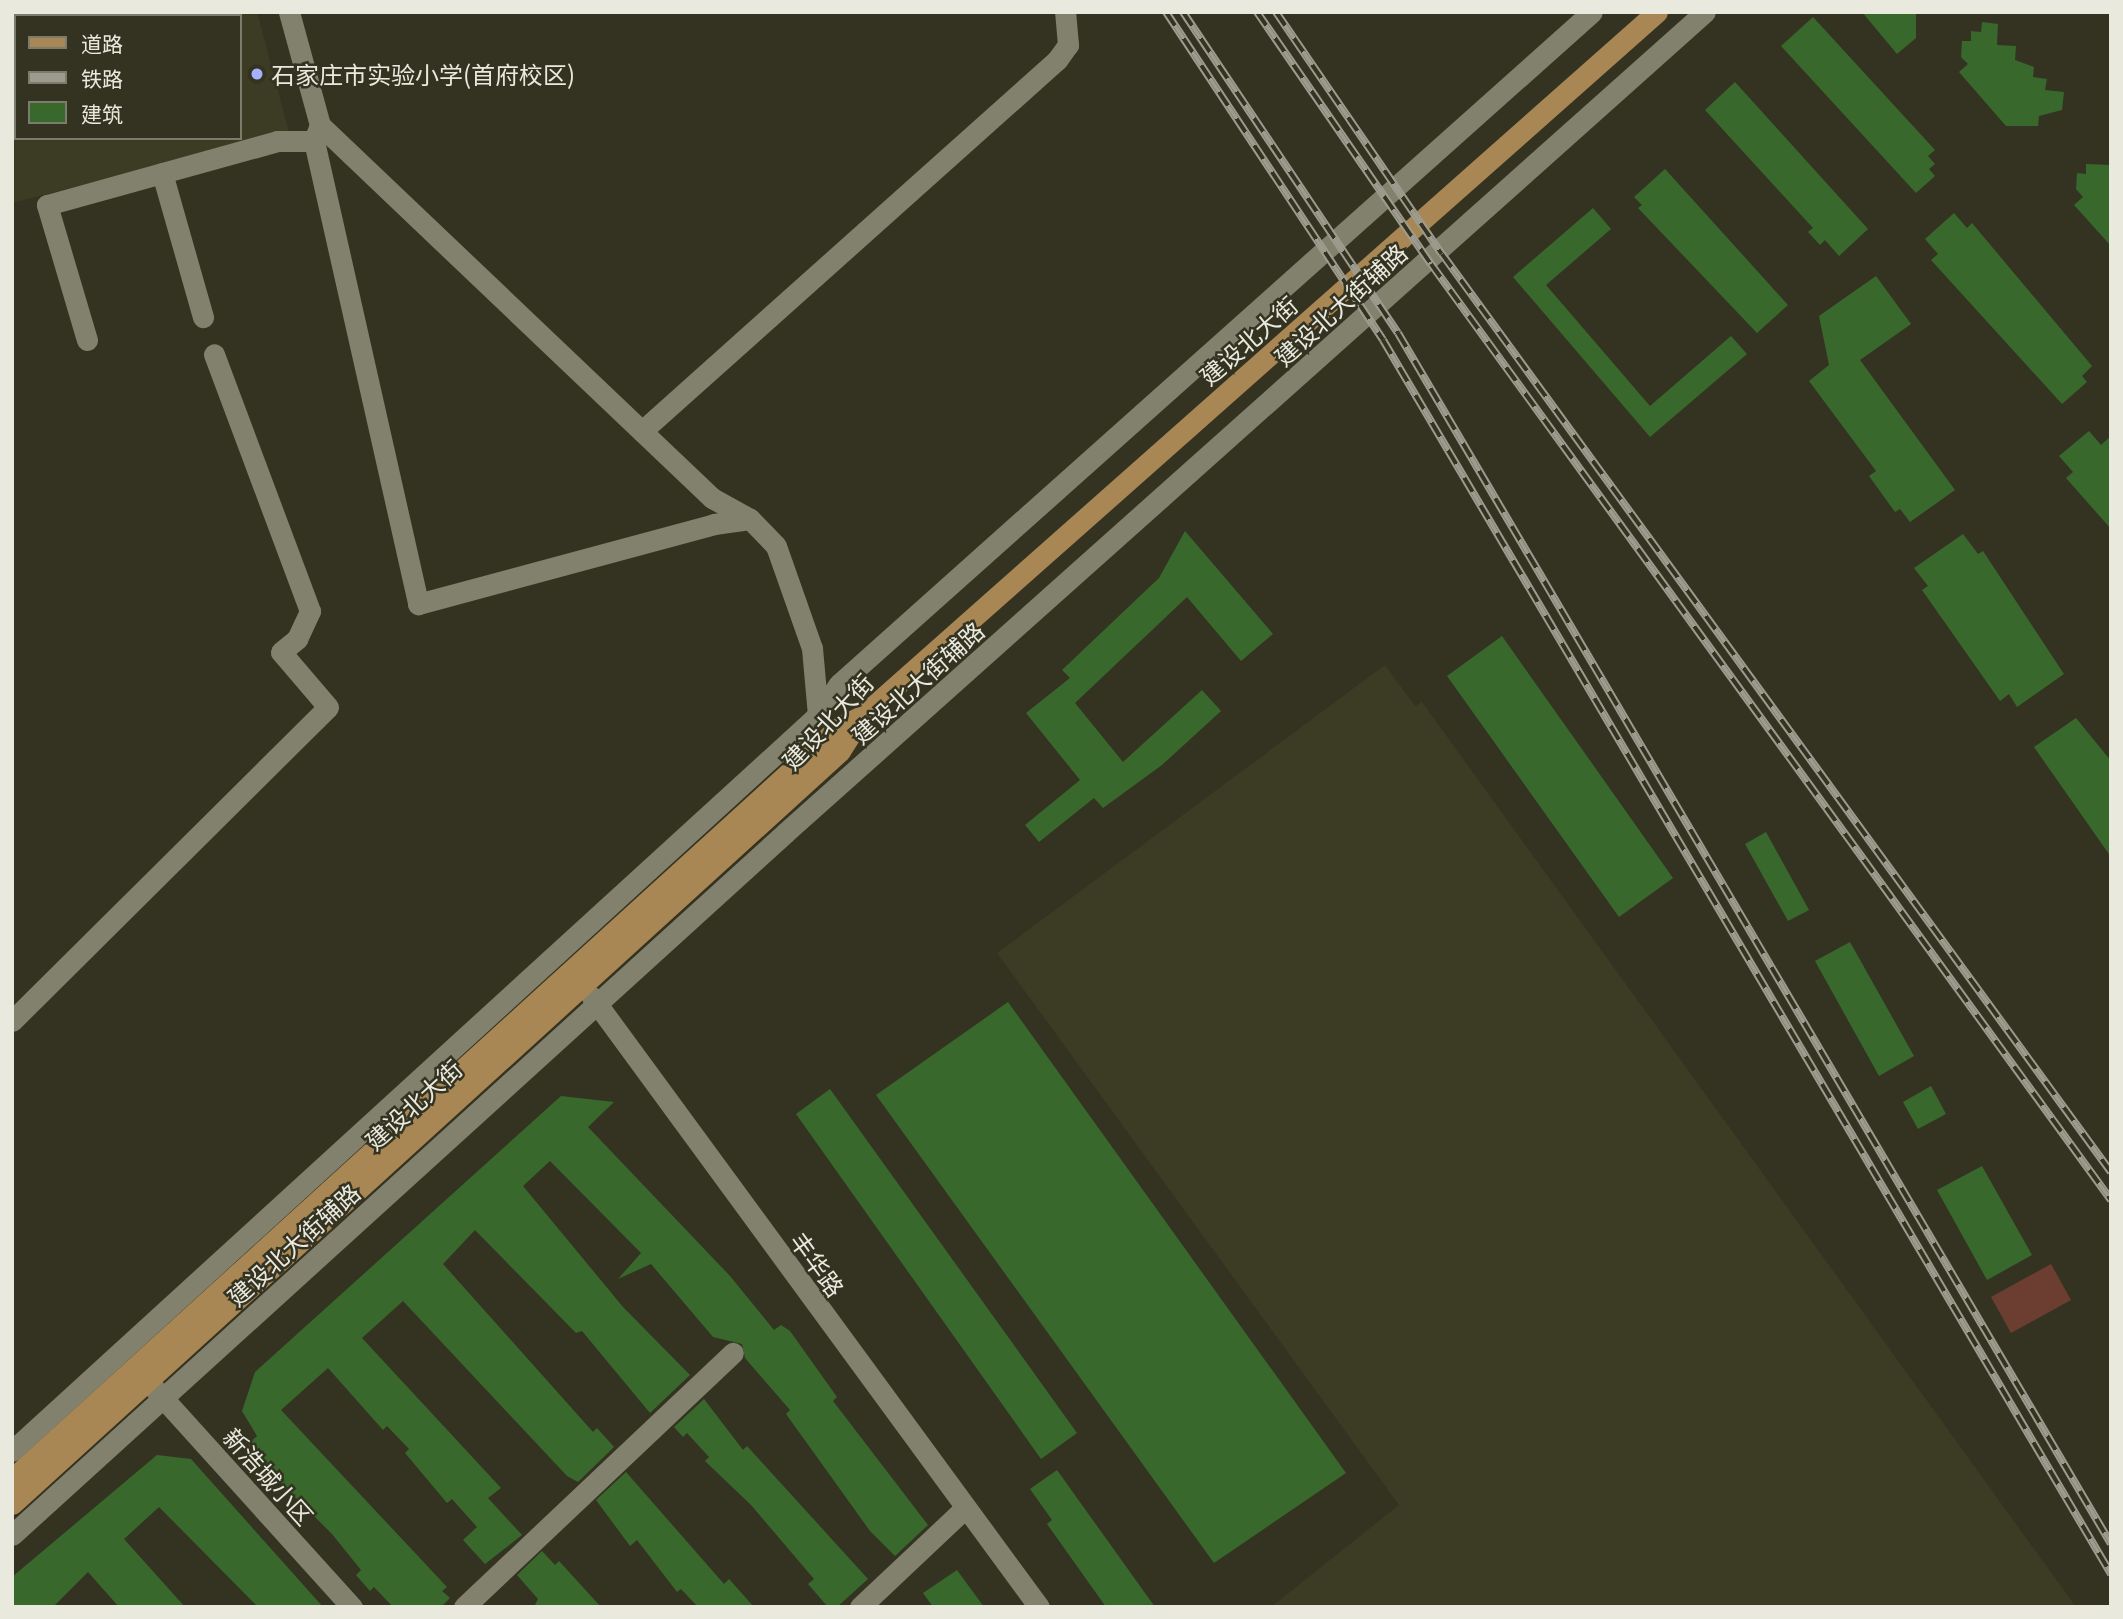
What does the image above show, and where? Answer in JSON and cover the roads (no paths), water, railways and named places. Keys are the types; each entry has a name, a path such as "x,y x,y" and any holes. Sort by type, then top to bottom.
{"main road":[{"name":"建设北大街","path":"12,1504 577,978 840,751 862,716 1657,12"},
{"path":"12,1479 577,978"}],"street":[{"path":"289,12 418,604 714,524 750,519"},
{"path":"642,431 1057,60 1068,45 1065,12"},
{"name":"建设北大街辅路","path":"12,1451 555,952 818,715 839,684 1592,12"},
{"name":"建设北大街辅路","path":"12,1535 162,1396 599,1006 785,833 1705,12"},
{"path":"87,340 47,205 277,141 317,133"},
{"path":"317,133 712,498 750,519 776,546 812,648 818,715"},
{"path":"162,173 204,317"},
{"path":"12,1021 327,707 281,653 297,639 310,611 214,354"},
{"name":"丰华路","path":"555,952 599,1006 964,1509 1039,1607"},
{"path":"464,1607 733,1353"},
{"name":"新浩城小区","path":"147,1380 352,1607"},
{"path":"860,1607 964,1509"}],"railway":[{"path":"1166,12 1383,340 2111,1574"},
{"path":"1183,12 1398,333 2111,1544"},
{"path":"1257,12 1431,264 2111,1200"},
{"path":"1276,12 1442,254 2111,1172"}],"place":[{"name":"石家庄市实验小学(首府校区)","path":"257,74"}]}
